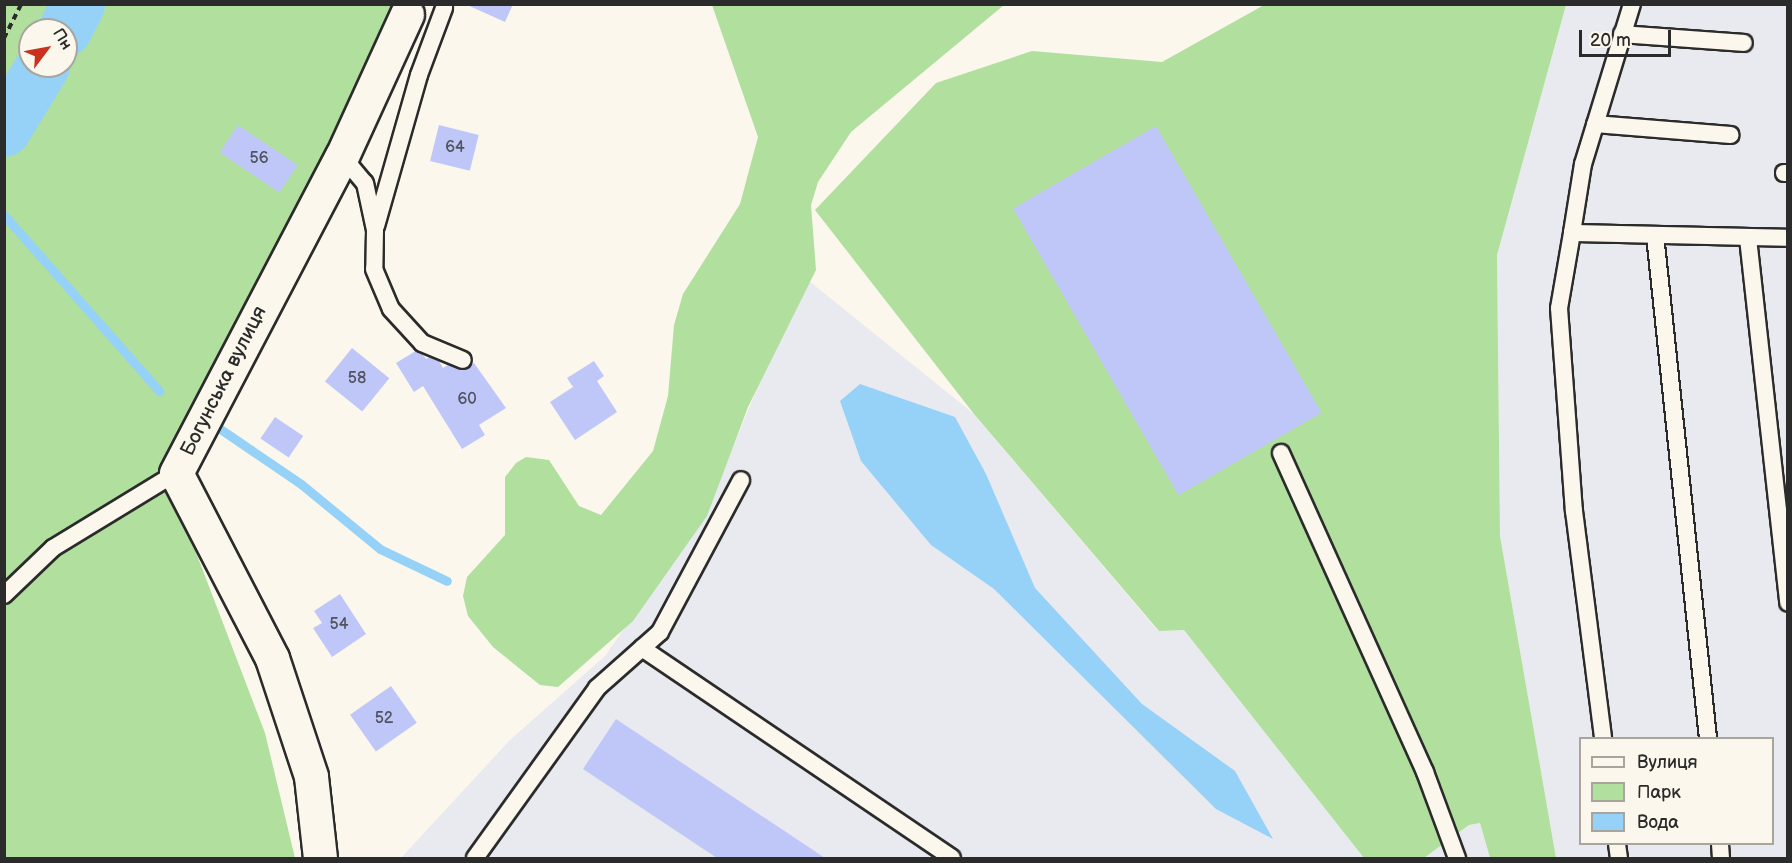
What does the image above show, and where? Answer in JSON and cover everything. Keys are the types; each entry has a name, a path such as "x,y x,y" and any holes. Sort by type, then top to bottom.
{"street":[{"name":"Богунська вулиця","path":"320,858 311,776 272,658 176,473 342,156 407,14"}],"lane":[{"path":"1603,737 1574,511 1559,308 1595,124 1632,4"},
{"path":"375,230 444,8"},
{"path":"1622,34 1744,43"},
{"path":"1595,124 1731,135"},
{"path":"342,156 366,183 375,230 374,270 391,309 422,343 463,360"},
{"path":"1572,233 1788,238"},
{"path":"1655,236 1708,737"},
{"path":"1749,238 1788,603"},
{"path":"1281,453 1425,772 1457,858"},
{"path":"4,595 53,548 176,473"},
{"path":"475,858 597,688 660,632 741,480"},
{"path":"642,648 952,858"}],"path":[{"path":"4,38 21,4"}],"shaded area":[{"path":"1566,5 1787,5 1787,858 1556,858 1500,536 1497,255"},
{"path":"804,277 974,414 1158,631 1184,630 1364,858 401,858 510,740 605,656 706,511"},
{"path":"1480,823 1490,858 1424,858 1469,825"}],"green space":[{"path":"5,5 412,5 176,473 192,542 265,733 295,858 5,858"},
{"path":"712,5 1004,5 851,132 818,182 811,205 816,270 748,407 707,516 633,621 558,687 540,685 493,647 468,616 463,596 467,577 505,535 505,477 516,463 526,457 549,460 579,506 601,515 653,451 668,396 674,325 683,294 740,204 758,137"},
{"path":"1264,5 1566,5 1497,255 1500,536 1556,858 1490,858 1480,823 1469,825 1424,858 1364,858 1184,630 1159,631 974,414 815,210 936,83 1032,51 1162,62"}],"water":[{"path":"860,384 955,417 986,474 1035,588 1142,704 1235,771 1273,839 1216,809 994,589 931,545 861,461 840,401"}],"building":[{"path":"465,4 513,4 505,22"},
{"path":"238,125 298,165 279,193 220,152"},
{"path":"439,125 479,135 470,171 430,161"},
{"path":"1156,126 1322,413 1179,495 1013,208"},
{"path":"352,348 389,378 362,412 325,381"},
{"path":"419,349 426,359 435,354 443,368 457,359 463,369 474,363 506,408 479,425 485,435 462,449 423,386 414,392 396,363"},
{"path":"594,361 604,376 597,381 617,412 575,440 550,402 573,387 567,378"},
{"path":"275,417 303,436 289,458 260,439"},
{"path":"340,594 366,634 332,657 313,628 322,623 314,611"},
{"path":"391,686 417,723 376,752 350,715"},
{"path":"616,719 825,858 717,858 583,769"}],"waterway":[{"path":"71,18 78,4"},
{"path":"4,130 36,78"},
{"path":"4,215 159,391"},
{"path":"213,424 301,484 380,549 447,581"}]}
